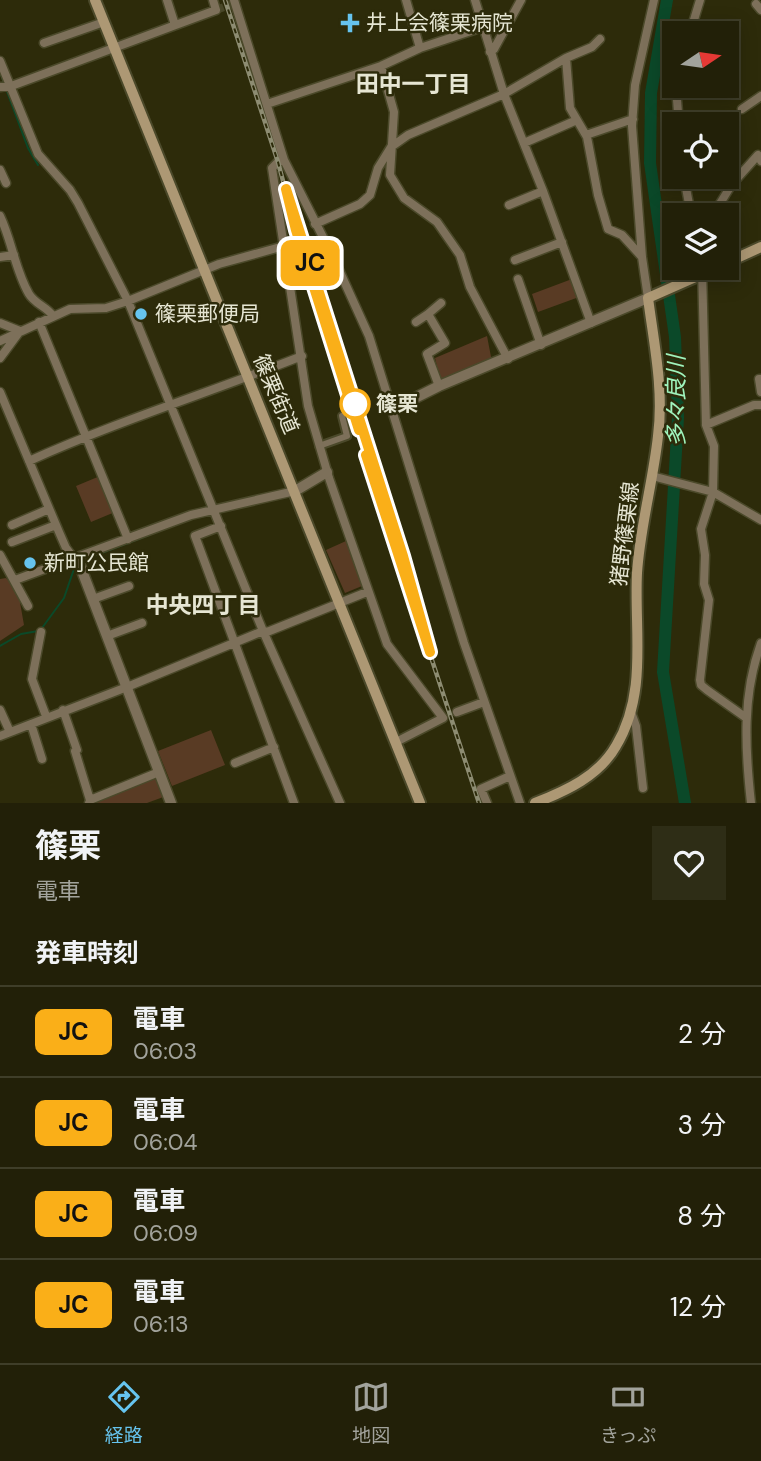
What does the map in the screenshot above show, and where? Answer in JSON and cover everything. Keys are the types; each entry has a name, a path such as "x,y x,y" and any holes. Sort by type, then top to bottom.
{"main road":[{"name":"篠栗街道","path":"95,0 420,803"},
{"path":"739,257 761,247"},
{"path":"650,297 685,280"},
{"name":"猪野篠栗線","path":"535,803 555,799 609,758 631,712 637,680 639,542 654,477 660,394 650,297"}],"street":[{"path":"167,0 175,25"},
{"path":"5,86 216,10 213,0"},
{"path":"406,0 420,48"},
{"path":"475,0 504,94 544,191 591,323"},
{"path":"491,52 521,0"},
{"path":"393,409 439,386 650,297 642,257 633,119 635,85 653,0"},
{"path":"694,21 701,0"},
{"path":"236,1 284,160 369,336 436,556 520,803"},
{"path":"44,43 104,22"},
{"path":"267,104 381,66 420,48 483,27"},
{"path":"315,224 360,204 370,195 378,168 391,148 408,135 504,94 566,58 592,47 600,39"},
{"path":"566,58 570,108 586,135 608,229 622,235 642,257"},
{"path":"0,61 5,86 38,154 78,203 128,302 263,631 340,803"},
{"path":"381,66 394,112 390,175 404,198 437,222 460,255 470,287 508,359"},
{"path":"742,109 761,96"},
{"path":"586,135 633,119"},
{"path":"524,143 577,120"},
{"path":"720,203 732,184 760,156"},
{"path":"284,160 272,168 308,406 319,446 367,593 387,644 443,719 396,741"},
{"path":"0,170 5,183"},
{"path":"509,205 544,191"},
{"path":"0,216 9,233 14,255 30,296 53,316"},
{"path":"515,260 562,242"},
{"path":"0,341 70,309 106,308 128,302 219,264 284,246"},
{"path":"0,257 14,255"},
{"path":"518,279 541,345"},
{"path":"702,280 706,425 714,446 713,492 701,529 705,555 704,583 709,600 700,680 707,690 745,717"},
{"path":"416,322 441,303"},
{"path":"429,314 445,343 427,354 439,386"},
{"path":"0,323 20,331"},
{"path":"39,323 128,539"},
{"path":"0,358 20,331"},
{"path":"29,461 85,435 248,378 302,356"},
{"path":"761,379 761,392"},
{"path":"0,393 55,525 66,548 79,564 172,803"},
{"path":"706,425 754,405 761,405"},
{"path":"319,446 347,436 342,416"},
{"path":"15,580 214,509 295,491 327,472"},
{"path":"654,477 713,492 761,520"},
{"path":"12,525 49,509"},
{"path":"12,542 55,525"},
{"path":"221,526 195,536 294,803"},
{"path":"0,555 27,606"},
{"path":"93,598 129,586"},
{"path":"0,736 234,642 263,631 267,632 339,601 367,593"},
{"path":"107,636 142,623"},
{"path":"41,632 32,679 46,716"},
{"path":"751,803 745,717 761,643"},
{"path":"457,712 484,702"},
{"path":"0,710 10,732"},
{"path":"63,710 78,750 75,751 90,802 159,772"},
{"path":"631,712 636,726 643,788"},
{"path":"31,724 42,759"},
{"path":"235,763 274,747"},
{"path":"487,803 481,789 510,776"}],"shaded area":[{"path":"572,279 579,297 538,312 532,294"},
{"path":"487,336 492,362 441,383 435,358"},
{"path":"100,476 115,512 91,522 76,486"},
{"path":"346,541 362,586 345,593 326,550"},
{"path":"6,578 18,591 24,625 0,641 0,579"},
{"path":"211,730 225,765 172,786 158,751"},
{"path":"158,777 166,796 147,803 94,803"}],"waterway":[{"name":"多々良川","path":"667,0 651,93 650,163 675,337 678,418 663,672 685,803"},
{"path":"0,72 4,83"},
{"path":"6,89 28,148 38,165"},
{"path":"83,560 149,535"},
{"path":"42,628 64,598 75,566"},
{"path":"0,646 21,634 38,631"}],"tunnel":[{"path":"216,10 235,3"}],"railway":[{"path":"225,0 278,162 296,230 380,502 479,803"}],"train":[{"name":"JC","path":"359,430 296,230 286,189 403,556 430,652 366,455"}],"place":[{"name":"井上会篠栗病院","path":"350,23"},
{"name":"篠栗郵便局","path":"141,314"},
{"name":"篠栗","path":"355,404"},
{"name":"新町公民館","path":"30,563"}],"district":[{"name":"田中一丁目","path":"413,84"},
{"name":"中央四丁目","path":"203,605"}]}
